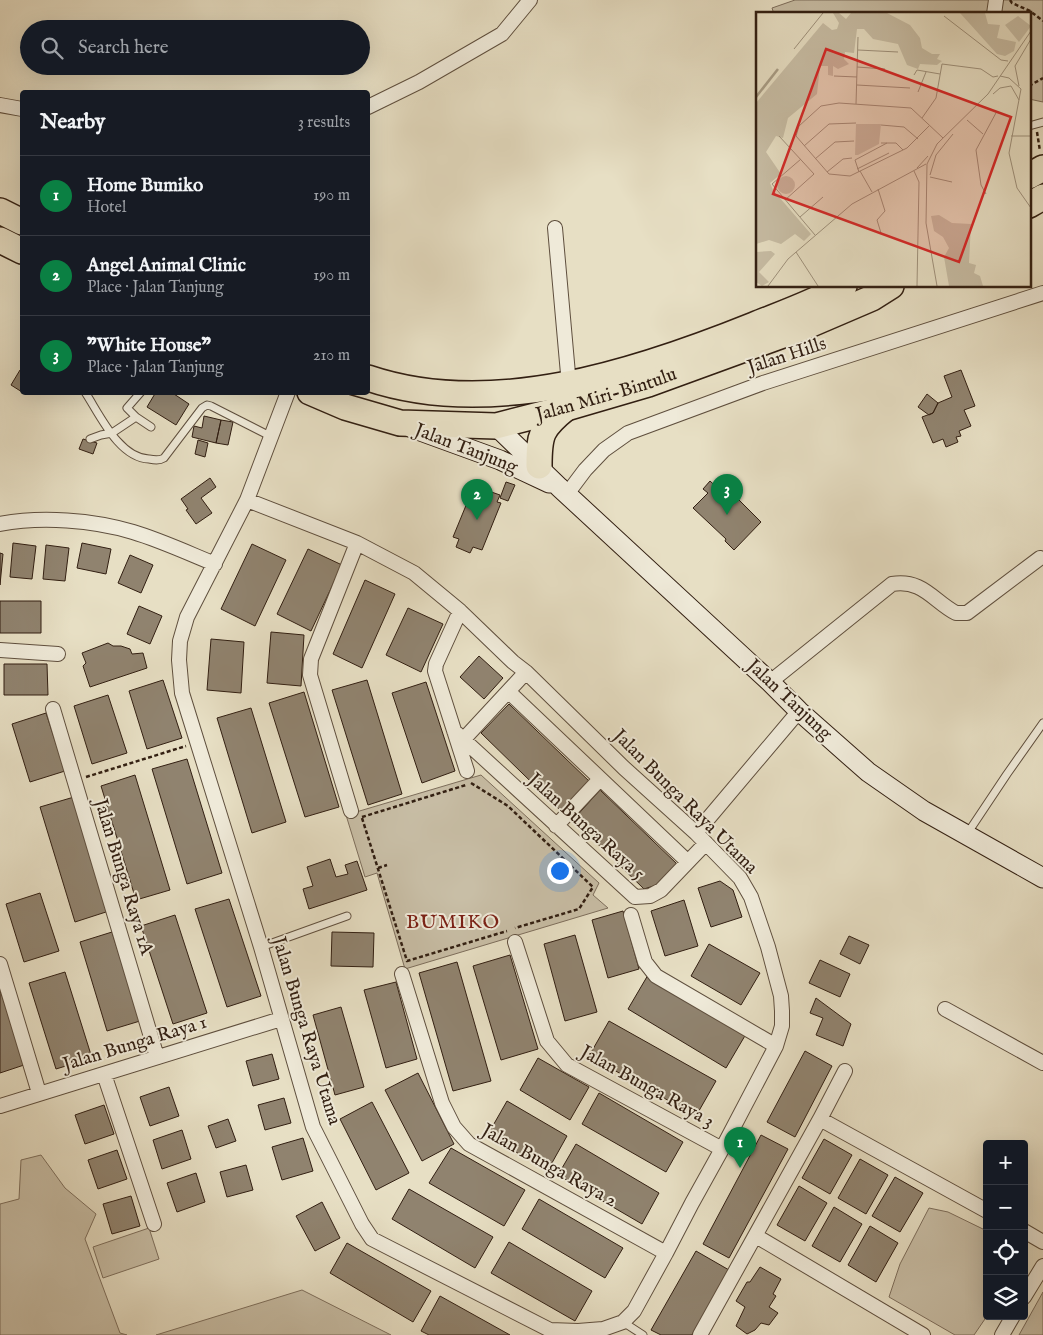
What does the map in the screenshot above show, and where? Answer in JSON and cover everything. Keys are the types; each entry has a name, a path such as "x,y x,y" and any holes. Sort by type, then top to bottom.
{"highway":[{"path":"1030,175 1043,168"},
{"path":"1030,204 1043,197"},
{"path":"0,211 20,221"},
{"path":"0,240 20,250"},
{"name":"Jalan Miri-Bintulu","path":"317,395 345,407 400,423 496,426 617,373 719,339 839,288"},
{"name":"Jalan Miri-Bintulu","path":"370,379 423,391 472,394 518,391 567,396 648,384 802,328 872,298 889,288"},
{"path":"423,391 496,426"},
{"path":"539,466 539,447 542,432 567,396"}],"street":[{"path":"370,106 419,82 502,34 530,0"},
{"path":"0,104 20,109"},
{"path":"555,228 567,396"},
{"name":"Jalan Hills","path":"563,491 604,450 628,433 763,383 1043,292"},
{"name":"Jalan Bunga Raya Utama","path":"247,500 357,543 414,572 460,611 526,672 624,768 701,838 740,878 751,897 781,996 782,1026 776,1046 634,1311 623,1322 603,1329 578,1331 550,1330 372,1239 352,1205 313,1127 262,947 182,693 179,660 180,641 187,617 247,500 287,395"},
{"name":"Jalan Tanjung","path":"400,423 500,460 563,491"},
{"name":"Jalan Tanjung","path":"496,426 799,711 868,772 924,811 1043,878"},
{"path":"0,524 15,521 53,520 100,525 133,532 214,564"},
{"path":"356,814 310,675 314,647 357,543"},
{"path":"770,682 892,584 899,583 917,586 930,593 950,610 956,613 967,612 1040,558"},
{"path":"460,611 436,664 436,671 458,735 467,771"},
{"path":"0,650 58,654"},
{"path":"458,735 509,692 526,672"},
{"path":"509,692 687,861"},
{"name":"Jalan Bunga Raya 1A","path":"53,709 157,1056"},
{"name":"Jalan Bunga Raya 5","path":"458,735 635,897 650,896 660,890 687,861 701,838 799,711"},
{"path":"556,826 600,778"},
{"path":"631,915 645,962 656,976 776,1046"},
{"name":"Jalan Bunga Raya 3","path":"515,942 547,1041 567,1065 722,1149"},
{"path":"0,964 39,1093"},
{"name":"Jalan Bunga Raya 2","path":"402,974 442,1103 454,1127 469,1144 666,1253"},
{"path":"945,1009 1043,1063"},
{"name":"Jalan Bunga Raya 1","path":"0,1106 281,1018"},
{"path":"700,1335 845,1071"},
{"path":"104,1074 154,1224"},
{"path":"820,1119 983,1209"},
{"path":"1028,1233 1043,1242"},
{"path":"756,1236 923,1335"},
{"path":"1028,1290 1043,1266"},
{"path":"1002,1335 1011,1320"}],"lane":[{"path":"87,395 112,434 128,453 144,459 160,460 168,455 206,405 272,437"},
{"path":"139,395 128,408 136,417 150,427"},
{"path":"90,439 112,434 136,417"},
{"path":"967,835 1043,723"},
{"path":"262,947 347,916"},
{"path":"623,1322 643,1335"}],"path":[{"path":"1010,0 1012,3 1030,10 1043,20"},
{"path":"1030,85 1043,78"},
{"path":"1036,124 1041,152 1043,151"},
{"path":"74,780 197,742"},
{"path":"473,783 508,806 593,887 579,909 407,961 378,868 356,814 473,783"},
{"path":"378,868 387,865"}],"shaded area":[{"path":"795,0 1043,0 1043,102 1030,99 1030,12 773,12 772,8"},
{"path":"481,775 599,883 593,895 608,908 405,969 377,873 365,877 346,815"},
{"path":"41,1155 65,1188 96,1214 85,1239 120,1333 127,1335 0,1335 0,1204 19,1199 21,1160"},
{"path":"929,1208 948,1212 983,1229 984,1320 974,1335 955,1335 889,1297 900,1264"},
{"path":"149,1228 159,1259 103,1278 93,1247"},
{"path":"302,1290 391,1335 156,1335"},
{"path":"1043,1292 1043,1335 1019,1335"}],"building":[{"path":"20,370 20,391 11,385"},
{"path":"961,370 975,406 964,410 971,426 959,431 961,436 956,437 958,442 946,447 943,439 933,443 922,417 933,413 938,403 952,397 944,376"},
{"path":"927,394 938,403 933,413 929,415 918,407"},
{"path":"154,395 176,395 189,404 176,425 147,407"},
{"path":"204,416 221,420 216,443 192,437 194,426 202,428"},
{"path":"221,420 233,422 228,445 216,443"},
{"path":"83,439 97,443 93,454 79,449"},
{"path":"198,440 208,443 205,457 195,454"},
{"path":"210,478 216,487 201,498 212,513 196,524 181,499"},
{"path":"710,481 722,492 732,493 761,522 734,550 725,541 726,539 693,508 708,493 703,489"},
{"path":"506,482 515,485 508,501 500,498"},
{"path":"474,486 500,495 497,502 501,503 482,550 473,547 470,553 456,547 459,539 453,537"},
{"path":"13,543 36,546 32,579 10,577"},
{"path":"82,543 111,549 106,574 77,568"},
{"path":"252,544 286,560 255,626 221,609"},
{"path":"46,545 69,548 65,581 43,579"},
{"path":"308,549 342,565 311,631 277,614"},
{"path":"0,553 3,554 0,585"},
{"path":"130,555 153,565 141,593 118,583"},
{"path":"365,580 395,594 362,668 333,654"},
{"path":"0,601 41,601 41,633 0,633"},
{"path":"139,606 162,616 150,644 127,634"},
{"path":"408,608 443,624 421,672 386,655"},
{"path":"271,632 304,635 301,686 267,683"},
{"path":"211,639 244,642 241,693 207,690"},
{"path":"108,643 113,646 130,649 132,654 143,653 147,668 90,687 83,666 86,663 82,653"},
{"path":"479,656 503,678 484,699 460,677"},
{"path":"4,664 47,664 48,695 4,695"},
{"path":"163,680 182,738 147,749 129,691"},
{"path":"367,680 402,794 368,805 332,690"},
{"path":"426,682 455,771 422,783 392,693"},
{"path":"304,692 339,807 305,817 269,703"},
{"path":"108,695 127,753 92,764 74,706"},
{"path":"509,704 590,782 562,812 481,733"},
{"path":"251,708 286,822 252,833 217,718"},
{"path":"46,713 65,771 30,782 12,724"},
{"path":"187,759 222,873 187,884 152,769"},
{"path":"135,775 170,890 136,900 101,786"},
{"path":"600,790 677,864 660,884 644,889 573,820"},
{"path":"74,797 109,911 75,922 40,807"},
{"path":"330,859 336,877 348,874 345,865 357,861 367,890 309,909 303,889 313,886 307,867"},
{"path":"720,881 733,890 742,917 711,927 698,888"},
{"path":"40,893 59,951 24,962 6,904"},
{"path":"229,899 261,996 227,1007 195,909"},
{"path":"684,900 698,946 665,956 651,911"},
{"path":"623,911 639,969 608,978 592,920"},
{"path":"175,915 207,1013 173,1024 141,926"},
{"path":"112,932 140,1021 107,1031 80,942"},
{"path":"332,932 374,933 373,967 331,966"},
{"path":"575,935 597,1012 565,1021 544,944"},
{"path":"849,936 869,945 860,964 840,954"},
{"path":"709,944 760,973 741,1005 691,976"},
{"path":"510,955 538,1049 501,1060 473,966"},
{"path":"820,960 850,974 840,997 809,983"},
{"path":"457,962 491,1081 453,1091 419,973"},
{"path":"65,972 92,1058 56,1069 29,983"},
{"path":"648,975 746,1034 726,1068 628,1009"},
{"path":"396,982 417,1059 386,1068 364,990"},
{"path":"0,993 24,1065 0,1073"},
{"path":"816,998 851,1024 843,1046 816,1035 823,1018 810,1013"},
{"path":"341,1007 364,1087 335,1095 313,1015"},
{"path":"609,1021 716,1081 696,1116 589,1056"},
{"path":"805,1051 832,1066 795,1137 767,1122"},
{"path":"272,1054 279,1079 253,1086 246,1061"},
{"path":"538,1058 589,1087 570,1120 520,1090"},
{"path":"418,1073 454,1144 422,1161 385,1090"},
{"path":"169,1087 179,1116 150,1126 140,1097"},
{"path":"599,1093 683,1142 666,1172 582,1124"},
{"path":"284,1098 291,1123 265,1130 258,1105"},
{"path":"507,1101 567,1136 548,1170 487,1136"},
{"path":"372,1102 409,1173 376,1190 340,1119"},
{"path":"104,1105 114,1134 85,1144 75,1115"},
{"path":"228,1119 236,1141 216,1148 208,1126"},
{"path":"182,1130 191,1159 162,1169 153,1140"},
{"path":"761,1135 788,1149 729,1258 703,1244"},
{"path":"303,1138 313,1171 282,1180 272,1147"},
{"path":"824,1139 852,1155 830,1194 802,1178"},
{"path":"576,1144 659,1193 642,1224 558,1175"},
{"path":"451,1148 525,1190 504,1226 429,1183"},
{"path":"117,1150 127,1179 98,1189 88,1160"},
{"path":"860,1159 888,1175 866,1214 838,1198"},
{"path":"246,1165 253,1190 227,1197 220,1172"},
{"path":"196,1173 205,1202 177,1212 167,1183"},
{"path":"895,1177 923,1193 900,1232 872,1216"},
{"path":"799,1186 827,1203 805,1241 777,1225"},
{"path":"409,1189 493,1237 475,1268 392,1219"},
{"path":"131,1196 140,1226 112,1234 103,1204"},
{"path":"539,1199 623,1248 605,1278 522,1229"},
{"path":"322,1202 340,1238 315,1251 296,1216"},
{"path":"834,1207 862,1224 840,1262 812,1246"},
{"path":"870,1226 898,1243 876,1282 848,1265"},
{"path":"509,1242 592,1291 575,1321 491,1273"},
{"path":"347,1243 431,1291 413,1322 330,1273"},
{"path":"696,1251 729,1270 692,1335 661,1335 651,1330"},
{"path":"760,1267 781,1279 773,1294 776,1296 769,1307 778,1313 769,1325 761,1323 755,1330 747,1334 736,1326 745,1307 736,1301 747,1282 750,1282"},
{"path":"440,1296 510,1335 429,1335 421,1331"}],"place":[{"name":"\"White House\"","path":"727,515"},
{"name":"Angel Animal Clinic","path":"477,520"},
{"name":"Home Bumiko","path":"740,1168"}],"district":[{"name":"BUMIKO","path":"453,922"}]}
